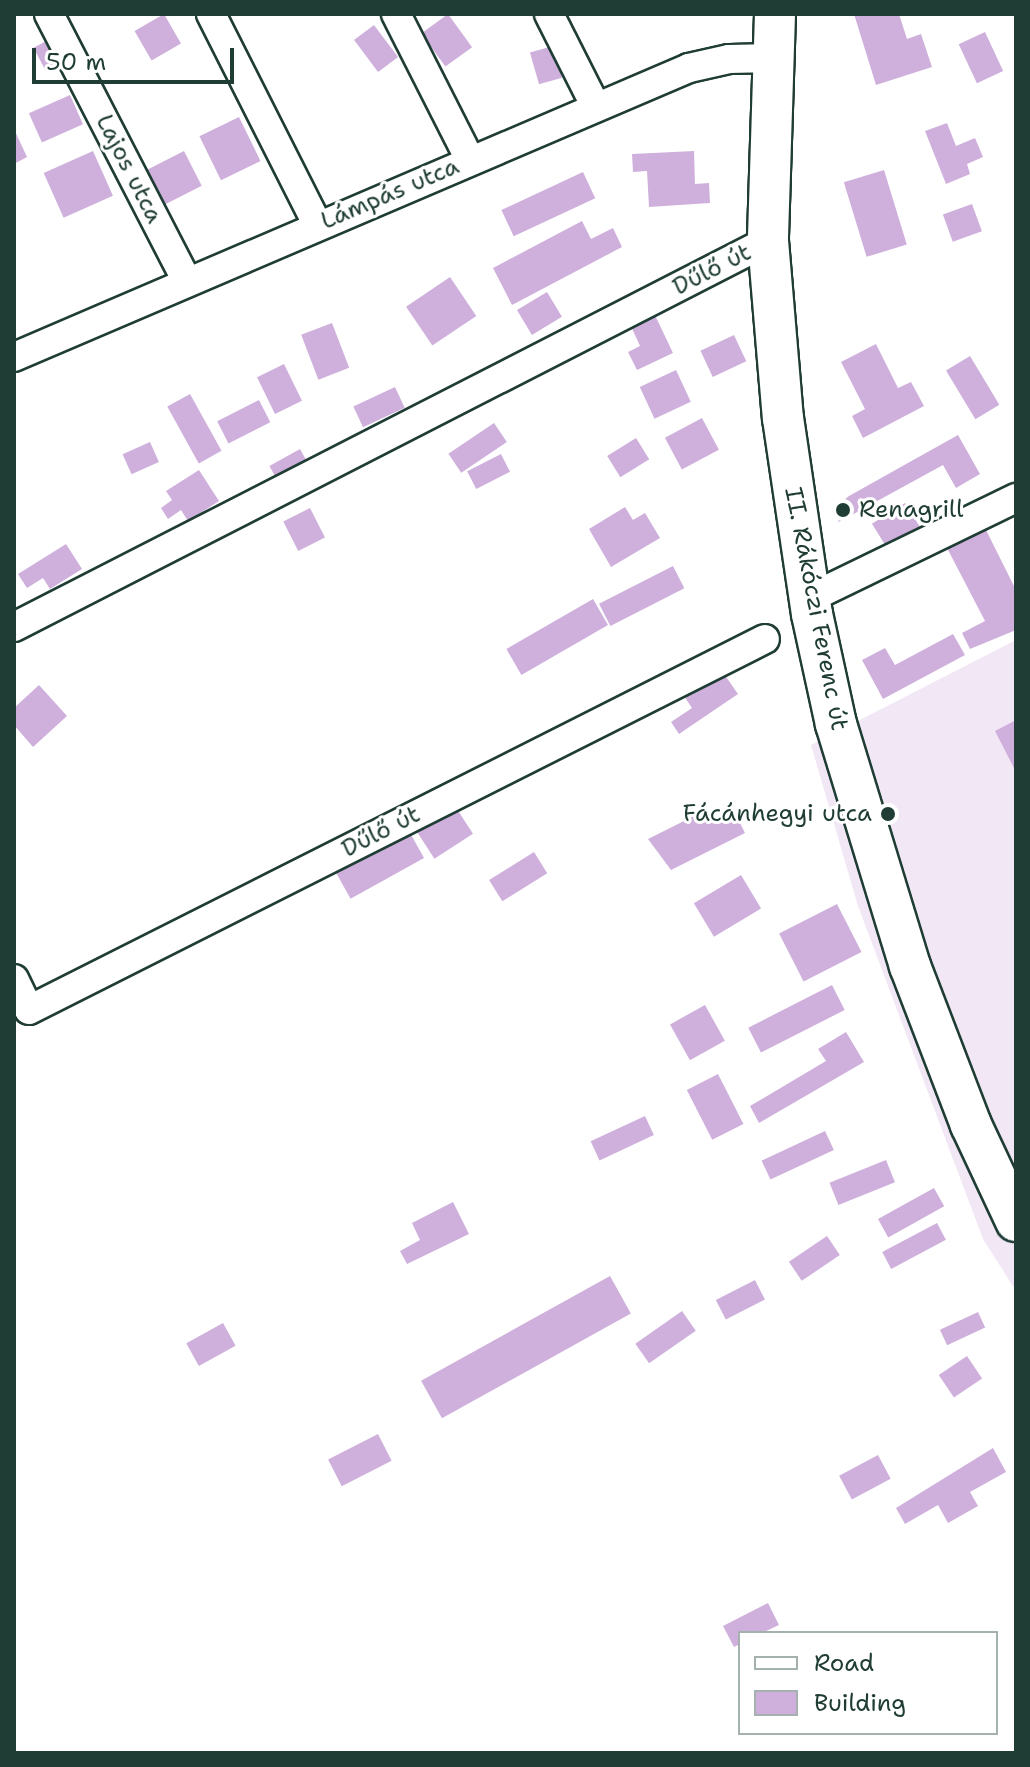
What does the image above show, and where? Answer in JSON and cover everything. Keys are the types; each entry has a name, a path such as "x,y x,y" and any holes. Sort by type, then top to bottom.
{"main road":[{"name":"II. Rákóczi Ferenc út","path":"775,14 768,241 783,418 810,598 836,724 910,966 971,1125 1016,1221"}],"street":[{"name":"Lajos utca","path":"49,14 187,281"},
{"path":"211,14 317,224"},
{"path":"396,14 470,160"},
{"path":"549,14 596,107"},
{"name":"Lámpás utca","path":"14,357 317,224 711,61 773,58"},
{"name":"Dűlő út","path":"14,627 768,241"},
{"path":"810,598 1016,498"},
{"name":"Dűlő út","path":"14,979 29,1010 765,639"}],"shaded area":[{"path":"1016,640 1016,1291 983,1239 858,906 811,745"}],"building":[{"path":"164,14 181,43 152,60 135,31"},
{"path":"448,14 472,47 445,67 421,33"},
{"path":"854,14 899,14 907,39 921,34 932,67 876,85"},
{"path":"374,25 398,57 378,72 354,40"},
{"path":"985,32 1003,71 977,83 959,44"},
{"path":"52,38 64,61 46,71 33,48"},
{"path":"553,46 562,78 539,84 530,53"},
{"path":"70,95 83,124 42,143 29,113"},
{"path":"239,117 260,161 221,180 199,136"},
{"path":"947,123 956,146 975,138 983,157 967,164 970,174 946,184 925,131"},
{"path":"14,129 27,157 14,164"},
{"path":"93,151 113,196 64,218 44,173"},
{"path":"184,151 202,186 163,205 146,171"},
{"path":"694,151 695,184 709,183 710,203 649,207 647,171 633,172 632,154"},
{"path":"884,170 907,245 867,257 844,182"},
{"path":"583,172 595,198 514,236 501,210"},
{"path":"972,204 982,231 953,242 943,215"},
{"path":"582,221 591,239 613,228 622,247 512,305 493,268"},
{"path":"450,277 476,316 432,346 406,307"},
{"path":"547,292 562,317 532,335 517,310"},
{"path":"653,311 673,353 637,370 628,352 640,346 629,322"},
{"path":"332,323 349,368 318,380 301,335"},
{"path":"734,335 746,361 713,377 700,351"},
{"path":"876,344 898,388 911,382 924,406 863,438 852,416 865,409 841,362"},
{"path":"970,356 999,405 975,419 946,370"},
{"path":"284,364 302,401 275,414 257,377"},
{"path":"676,370 691,402 655,419 640,387"},
{"path":"395,387 405,408 363,427 353,406"},
{"path":"190,394 222,451 199,463 167,407"},
{"path":"259,400 270,422 228,444 217,421"},
{"path":"702,418 719,450 682,470 665,438"},
{"path":"494,423 507,442 461,473 448,454"},
{"path":"958,435 980,474 956,488 943,465 839,522 833,509 849,496"},
{"path":"636,438 649,459 620,477 607,456"},
{"path":"150,442 159,462 132,474 123,454"},
{"path":"300,449 311,469 281,486 269,466"},
{"path":"501,454 510,472 476,489 467,471"},
{"path":"199,470 219,501 188,521 181,510 168,519 161,508 172,500 166,491"},
{"path":"905,503 924,534 891,554 872,524"},
{"path":"625,507 633,520 645,513 660,538 611,567 589,529"},
{"path":"310,508 325,537 298,551 283,522"},
{"path":"985,528 1016,590 1016,630 970,649 962,633 985,621 947,548"},
{"path":"66,544 82,569 50,589 43,578 27,588 18,574"},
{"path":"673,566 684,588 610,626 599,604"},
{"path":"593,599 608,625 521,675 506,649"},
{"path":"953,634 965,655 883,699 862,660 885,648 895,665"},
{"path":"722,671 738,694 679,734 671,722 692,708 684,696"},
{"path":"39,685 67,716 33,747 14,725 14,708"},
{"path":"1016,720 1016,772 995,731"},
{"path":"455,806 473,834 434,859 416,831"},
{"path":"733,809 745,833 671,870 648,839 702,812 707,822"},
{"path":"409,831 424,858 351,899 336,872"},
{"path":"534,852 547,873 502,901 489,880"},
{"path":"741,875 761,908 714,937 694,903"},
{"path":"837,904 862,952 804,982 779,934"},
{"path":"832,985 845,1010 761,1053 748,1028"},
{"path":"705,1005 725,1041 690,1060 670,1024"},
{"path":"846,1032 864,1062 759,1123 750,1106 826,1061 818,1049"},
{"path":"718,1074 743,1124 712,1140 687,1090"},
{"path":"645,1116 654,1135 599,1160 591,1141"},
{"path":"825,1131 834,1150 770,1180 762,1161"},
{"path":"886,1160 895,1182 838,1205 829,1183"},
{"path":"934,1188 944,1206 888,1237 878,1219"},
{"path":"453,1202 469,1234 407,1264 400,1251 420,1240 412,1223"},
{"path":"937,1223 946,1240 891,1269 882,1252"},
{"path":"827,1236 840,1255 802,1281 789,1262"},
{"path":"610,1276 631,1314 442,1418 421,1381"},
{"path":"755,1280 765,1300 726,1320 716,1300"},
{"path":"682,1311 696,1331 649,1363 635,1344"},
{"path":"978,1312 985,1327 947,1345 940,1330"},
{"path":"223,1323 236,1346 199,1366 186,1343"},
{"path":"967,1356 982,1378 954,1397 939,1375"},
{"path":"378,1434 392,1461 342,1486 328,1459"},
{"path":"993,1448 1006,1472 970,1492 978,1506 948,1523 938,1505 905,1524 896,1508"},
{"path":"878,1455 891,1479 852,1499 839,1476"},
{"path":"768,1603 779,1625 766,1631 738,1631 738,1645 734,1647 723,1626"}],"place":[{"name":"Renagrill","path":"843,510"},
{"name":"Fácánhegyi utca","path":"888,814"}]}
